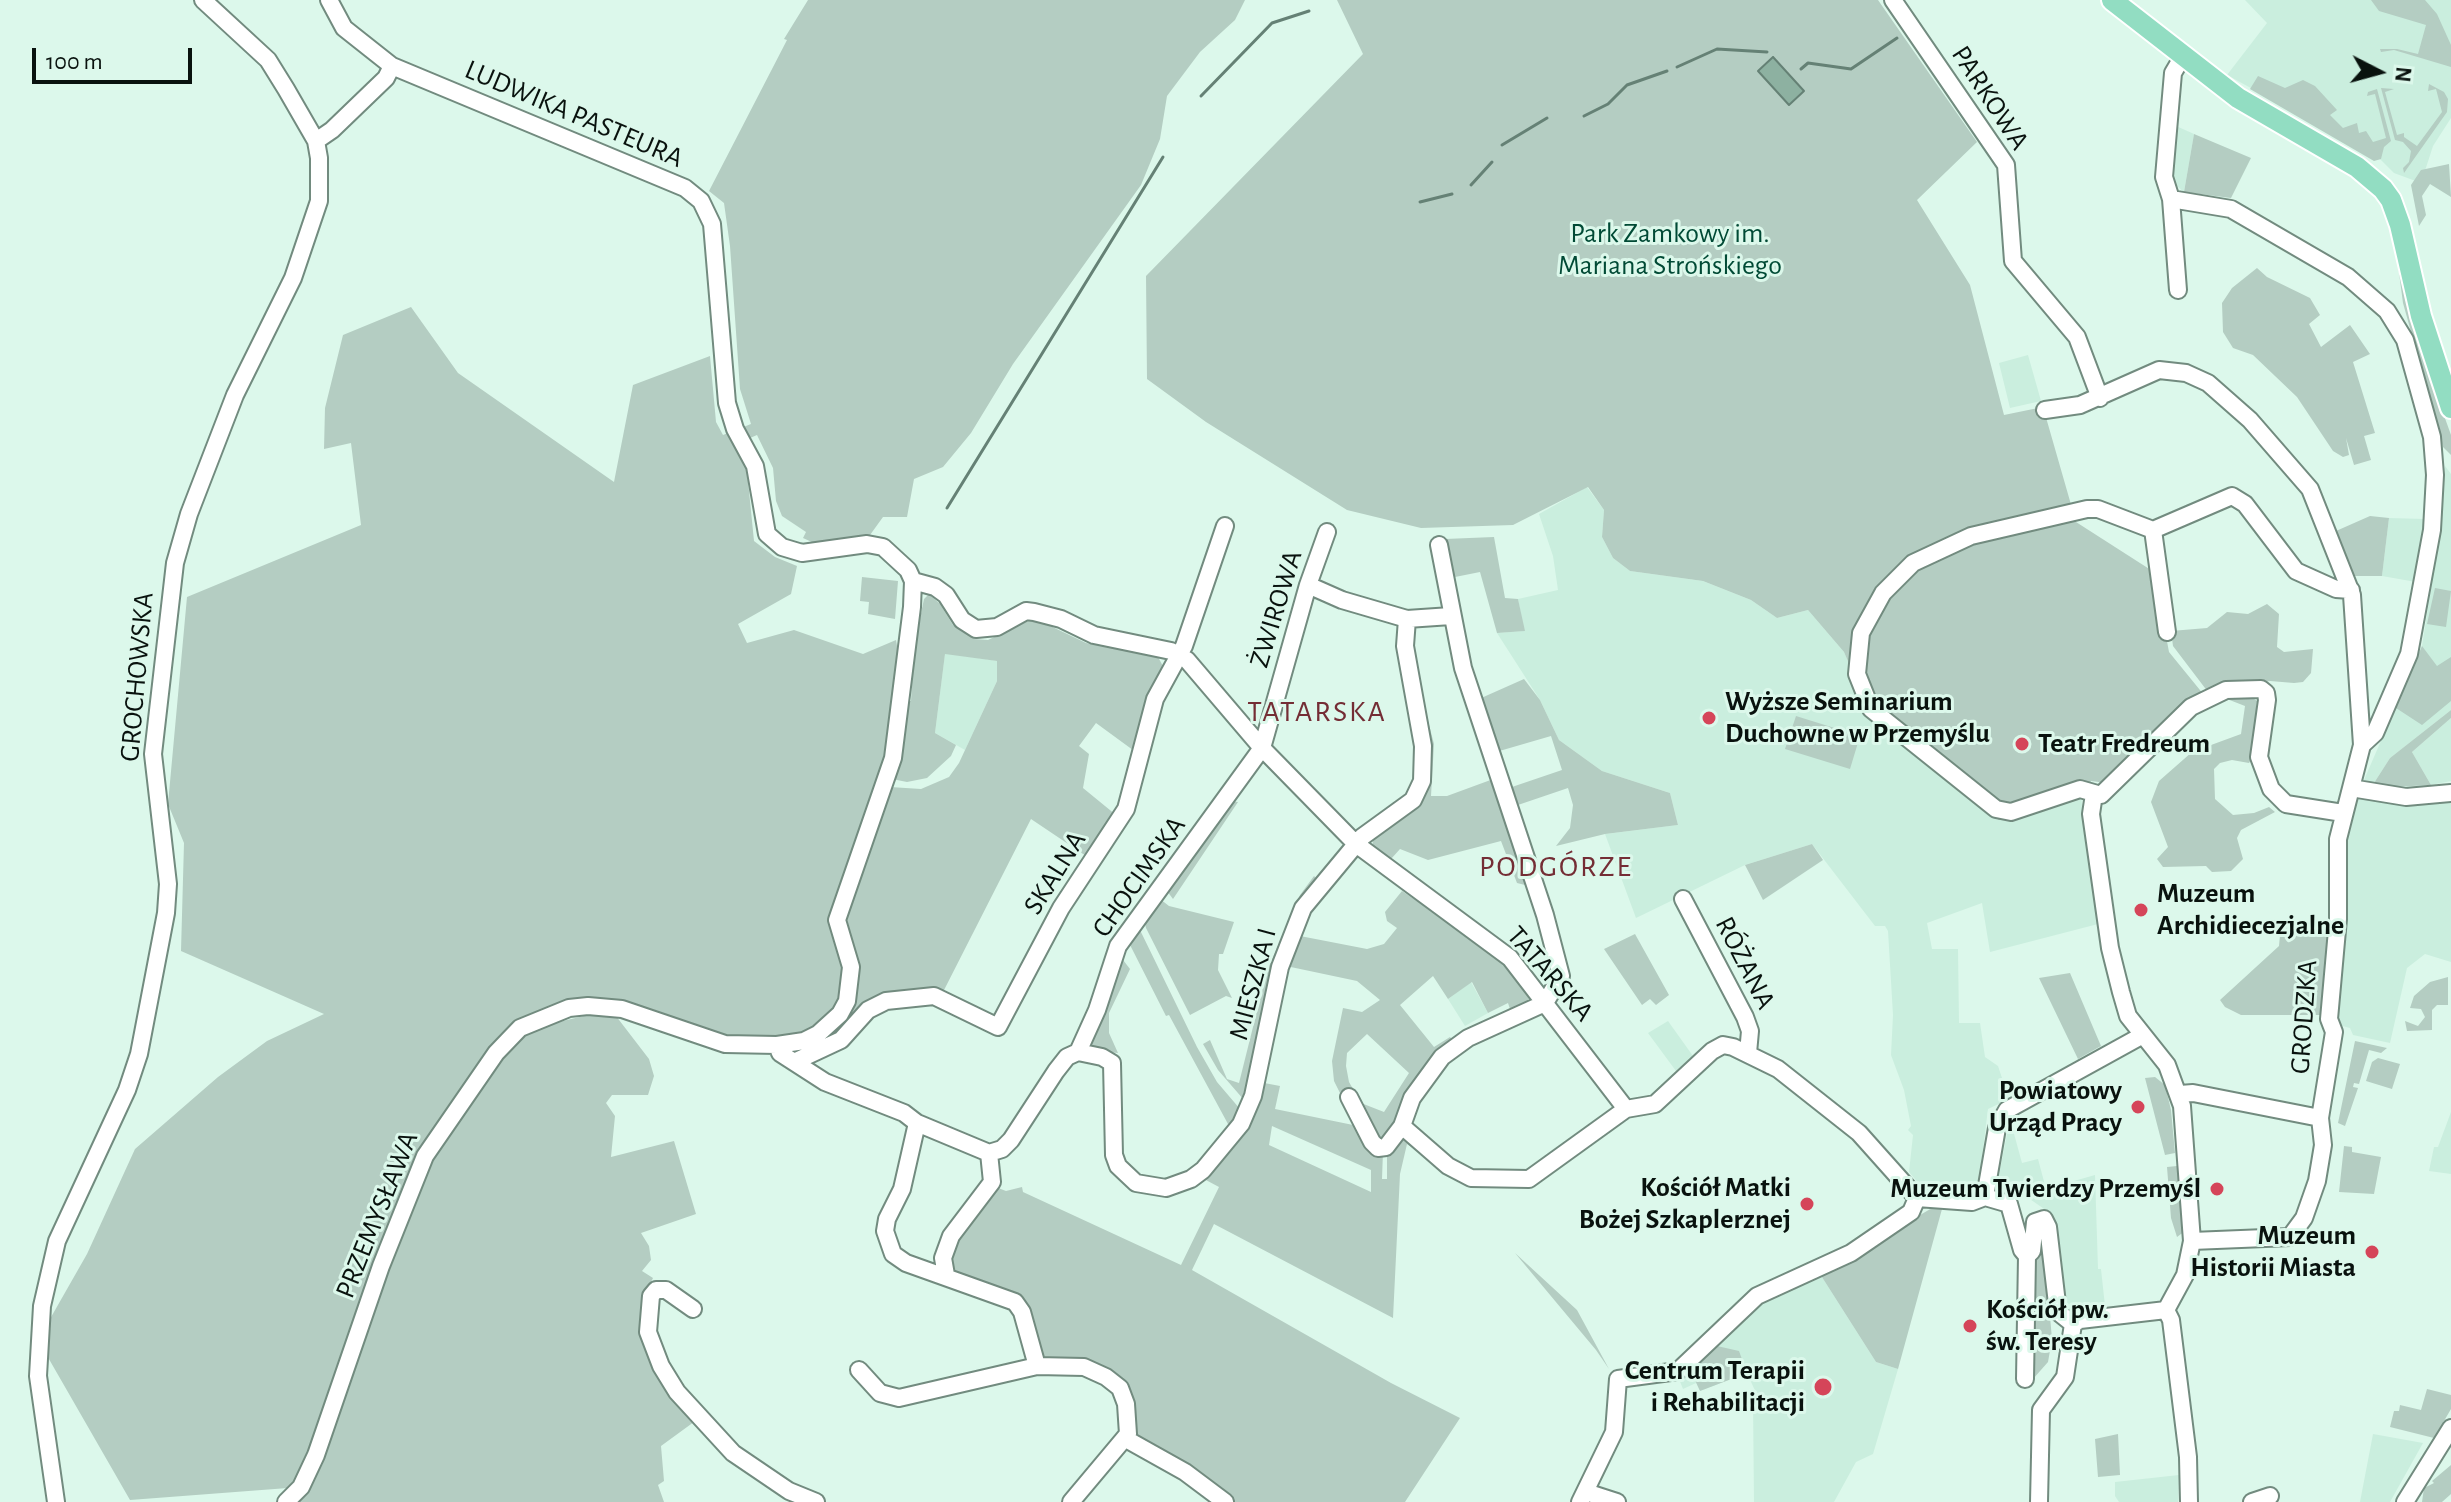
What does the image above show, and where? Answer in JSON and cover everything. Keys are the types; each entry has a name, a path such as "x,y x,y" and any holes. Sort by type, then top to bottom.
{"main road":[{"path":"2112,0 2238,98 2357,167 2383,189 2400,225 2421,316 2451,408"}],"street":[{"name":"GROCHOWSKA","path":"56,1502 38,1376 42,1306 57,1241 117,1117 131,1078 166,913 168,884 155,794 153,754 175,563 189,514 235,395 310,234 320,180 316,141 268,60 203,0"},
{"name":"LUDWIKA PASTEURA","path":"329,0 344,28 392,66 694,194 712,224 729,414 755,466 767,534 782,547 802,553 867,544 883,547 908,570 913,581"},
{"name":"PARKOWA","path":"1893,0 2006,165 2013,261 2077,337 2100,398"},
{"path":"2178,290 2171,199 2164,181 2173,73 2183,56"},
{"path":"316,141 332,130 386,78 392,66"},
{"path":"2045,410 2080,405 2159,370 2176,370 2208,383 2250,420 2310,489 2351,590 2362,738 2375,733 2409,654 2432,530 2435,475 2432,437 2405,340 2399,326 2375,298 2334,268 2231,209 2171,199"},
{"path":"2343,813 2286,804 2271,789 2259,757 2267,700 2266,693 2261,689 2226,690 2191,707 2110,791 2094,794 2080,789 2019,810 1996,809 1871,709 1857,674 1861,633 1883,593 1913,563 1971,536 2087,509 2098,509 2153,530 2232,496 2245,504 2296,571 2327,586 2351,590"},
{"name":"SKALNA","path":"794,1062 841,1040 868,1010 886,1001 934,996 998,1027 1061,908 1126,809 1151,710 1178,654 1225,526"},
{"path":"2153,530 2167,632"},
{"name":"ŻWIROWA","path":"1262,748 1308,585 1327,532"},
{"path":"1349,1097 1378,1148 1386,1147 1402,1126 1412,1098 1442,1057 1486,1028 1545,1003 1560,980 1561,966 1463,668 1439,545"},
{"path":"913,581 935,587 946,595 962,620 976,629 997,627 1026,611 1061,619 1094,635 1178,654"},
{"name":"PRZEMYSŁAWA","path":"286,1502 301,1487 316,1455 381,1266 425,1156 440,1129 507,1040 520,1028 549,1015 588,1006 622,1009 725,1044 777,1045 804,1041 818,1034 840,1014 847,1001 851,967 837,920 893,758 908,652 913,581"},
{"path":"1308,585 1342,600 1407,619 1451,616"},
{"name":"MIESZKA I","path":"1078,1052 1102,1057 1112,1063 1114,1155 1118,1166 1136,1183 1166,1188 1191,1179 1235,1131 1248,1109 1291,932 1303,908 1356,844 1413,800 1422,781 1423,746 1405,646 1407,619"},
{"name":"TATARSKA","path":"1178,654 1262,748 1356,844 1505,953 1626,1109"},
{"name":"GRODZKA","path":"2192,1241 2290,1237 2304,1218 2317,1181 2323,1145 2320,1118 2334,1032 2329,1019 2338,919 2338,839 2362,738"},
{"name":"CHOCIMSKA","path":"989,1153 1002,1149 1011,1140 1056,1071 1067,1057 1078,1052 1097,1010 1118,946 1262,748"},
{"path":"2351,788 2406,797 2451,793"},
{"path":"2094,794 2091,814 2110,948 2128,1016 2167,1065 2180,1094 2192,1241 2185,1275 2166,1310"},
{"name":"RÓŻANA","path":"1683,899 1745,1017 1750,1031 1748,1053"},
{"path":"1985,1197 1997,1128 2007,1110 2143,1035"},
{"path":"777,1045 780,1053 825,1082 904,1113 917,1123 989,1153 992,1182 946,1246 946,1275"},
{"path":"1402,1126 1448,1166 1471,1178 1529,1179 1626,1109 1643,1108 1661,1100 1719,1047 1748,1053 1778,1069 1859,1133 1917,1198 1976,1202 1985,1197 2009,1204 2022,1250 2027,1256 2025,1379"},
{"path":"2180,1094 2193,1093 2320,1118"},
{"path":"917,1123 902,1189 887,1219 885,1231 893,1254 899,1259 1015,1302 1022,1312 1037,1366"},
{"path":"1617,1502 1583,1497 1614,1432 1616,1385 1620,1378 1662,1376 1678,1371 1757,1296 1851,1253 1911,1212 1917,1198"},
{"path":"2027,1256 2032,1251 2035,1222 2044,1219 2048,1227 2058,1312 2073,1324"},
{"path":"693,1309 666,1290 656,1290 651,1296 648,1332 661,1366 677,1392 733,1453 789,1491 816,1502"},
{"path":"2073,1324 2096,1318 2166,1310"},
{"path":"2166,1310 2171,1320 2188,1457 2189,1502"},
{"path":"2039,1502 2041,1410 2065,1377 2073,1324"},
{"path":"859,1370 880,1393 899,1398 1037,1366 1084,1367 1106,1377 1120,1388 1126,1404 1129,1427 1126,1439 1071,1502"},
{"path":"2405,1502 2451,1428"},
{"path":"1126,1439 1185,1472 1225,1502"},
{"path":"2252,1502 2270,1496"}],"shaded area":[{"path":"2245,0 2451,0 2451,118 2433,146 2421,183 2394,173 2379,158 2227,75 2267,23"},
{"path":"1773,57 1804,91 1789,105 1758,71"},
{"path":"2176,126 2194,134 2184,192 2171,181"},
{"path":"2028,355 2041,401 2010,408 1999,363"},
{"path":"2445,466 2451,474 2451,710 2390,758 2374,783 2364,780 2422,646 2438,544"},
{"name":"Wyższe Seminarium Duchowne w Przemyślu","path":"1587,487 1604,510 1602,537 1613,558 1630,571 1703,581 1751,600 1777,618 1808,610 1844,652 1873,719 2081,797 2098,924 1990,952 1982,903 1927,923 1932,949 1958,949 1959,1023 1980,1023 1985,1057 1998,1066 2009,1099 1988,1109 1978,1189 1972,1191 1920,1185 1909,1172 1913,1135 1908,1130 1911,1126 1904,1090 1891,1055 1893,1015 1888,931 1885,926 1875,926 1812,844 1745,865 1636,918 1605,834 1678,825 1670,793 1602,771 1559,740 1540,700 1497,633 1524,631 1518,599 1558,590 1553,556 1539,514"},
{"path":"2389,518 2425,519 2416,582 2382,576"},
{"path":"945,653 998,661 997,681 965,750 935,733"},
{"path":"2451,718 2451,781 2431,785 2412,752"},
{"path":"2356,797 2451,797 2451,962 2425,954 2407,968 2390,1043 2353,1035 2350,1028 2335,1024 2346,920 2344,839"},
{"path":"1471,982 1488,1013 1465,1026 1448,999"},
{"path":"1668,1021 1693,1056 1676,1071 1648,1033"},
{"path":"2451,1112 2451,1174 2429,1171 2434,1147 2438,1147"},
{"path":"2010,1119 2022,1163 2038,1159 2046,1189 2095,1175 2098,1269 2101,1269 2105,1306 2063,1308 2050,1213 2024,1195 1995,1194"},
{"name":"Centrum Terapii i Rehabilitacji","path":"1820,1274 1876,1362 1898,1369 1873,1454 1856,1462 1834,1502 1754,1502 1753,1401 1757,1395 1747,1373 1700,1391 1696,1383 1683,1389 1679,1379 1764,1301"},
{"path":"2373,1434 2423,1443 2390,1502 2360,1502"},
{"path":"2179,1475 2178,1502 2119,1502 2115,1496 2115,1482"}],"green space":[{"path":"808,0 1245,0 1235,20 1200,52 1167,96 1160,139 1141,185 1013,364 971,433 943,467 914,479 907,517 883,517 870,535 814,543 803,538 806,532 782,516 776,501 773,468 757,435 734,445 747,471 754,541 775,557 797,566 791,594 738,624 747,643 794,630 863,654 896,640 904,686 898,731 837,920 851,984 818,1034 744,1046 588,1006 520,1028 440,1129 301,1487 130,1500 38,1340 87,1254 135,1149 218,1077 267,1041 324,1014 181,951 184,843 168,804 187,597 361,525 351,443 324,449 325,408 343,335 411,307 458,373 614,482 633,385 710,356 716,422 723,435 751,424 740,389 724,203 709,191 787,40 784,39"},
{"name":"Park Zamkowy im. Mariana Strońskiego","path":"1337,0 1878,0 1977,142 1917,200 1970,285 2004,415 2043,407 2076,522 2154,572 2169,652 2204,695 2106,783 2091,781 2081,797 1999,820 1873,719 1844,652 1808,610 1777,618 1751,600 1703,581 1630,571 1613,558 1602,537 1604,510 1588,487 1513,525 1421,528 1347,510 1206,422 1147,379 1146,276 1363,54"},
{"path":"2371,0 2425,0 2437,14 2451,45 2451,67 2394,50 2381,52 2380,49 2397,49 2418,54 2426,25 2379,11"},
{"path":"2258,76 2285,88 2303,80 2315,86 2337,110 2330,115 2343,128 2357,123 2359,133 2366,131 2373,142 2386,138 2375,94 2367,96 2368,92 2377,89 2391,141 2384,147 2381,159 2374,161 2250,89"},
{"path":"2429,84 2444,92 2448,99 2447,112 2404,173 2403,168 2409,162 2411,151 2403,142 2395,140 2381,88 2394,89 2385,92 2397,135 2404,133 2404,137 2417,146 2442,112 2436,89 2428,91"},
{"path":"2194,134 2251,158 2231,198 2184,192"},
{"path":"2449,164 2451,197 2430,184 2422,196 2426,215 2419,226 2411,185 2421,170"},
{"path":"2398,265 2421,351 2451,435 2451,455 2443,447 2403,303"},
{"path":"2257,268 2267,277 2310,298 2320,315 2309,324 2321,347 2350,325 2370,354 2353,362 2375,433 2364,436 2371,460 2354,465 2346,438 2349,455 2343,457 2333,451 2297,397 2253,355 2233,348 2223,332 2222,303 2232,288"},
{"path":"2370,516 2389,518 2382,576 2354,576 2336,531"},
{"path":"1494,537 1505,598 1518,599 1525,631 1497,633 1480,572 1450,578 1445,539"},
{"path":"862,577 898,581 895,619 868,614 869,602 860,601"},
{"path":"2435,588 2451,591 2446,627 2427,624"},
{"path":"929,594 940,604 953,625 974,639 988,640 1030,620 1040,621 1086,643 1158,657 1164,668 1137,753 1096,723 1079,746 1089,754 1083,788 1116,815 1089,858 1031,819 942,994 882,999 834,1040 790,1055 786,1050 845,1015 847,910 890,787 921,789 949,777 959,763 997,681 997,661 945,654 935,733 956,745 951,756 927,778 907,782 892,779 907,701 911,701 912,684 909,683 916,638 924,599"},
{"path":"2267,604 2279,614 2277,647 2284,652 2313,649 2311,673 2303,682 2270,681 2208,692 2173,646 2171,631 2207,628 2227,612 2248,614"},
{"path":"2422,646 2437,666 2451,657 2451,701 2422,725 2396,708"},
{"path":"1524,679 1540,700 1559,740 1602,771 1670,793 1678,825 1605,834 1556,846 1570,828 1573,805 1568,788 1515,806 1509,788 1562,770 1551,736 1496,752 1479,699"},
{"path":"1421,694 1434,744 1431,796 1447,796 1496,778 1529,886 1517,883 1501,841 1428,860 1400,849 1391,859 1372,846 1374,837 1416,804"},
{"path":"2247,694 2257,701 2251,760 2249,763 2232,760 2220,763 2214,769 2215,799 2233,815 2254,813 2269,807 2275,812 2241,830 2237,838 2243,859 2231,871 2212,872 2206,866 2163,867 2157,859 2168,847 2151,802 2159,781 2192,752 2241,734 2245,706 2227,699"},
{"path":"2451,710 2451,718 2412,752 2431,785 2393,787 2374,783 2390,758"},
{"path":"1796,716 1860,736 1850,769 1785,749"},
{"path":"1229,801 1238,802 1173,899 1167,891"},
{"path":"1812,844 1823,860 1763,900 1745,865"},
{"path":"1314,876 1317,879 1244,1100 1218,1070 1203,1044 1210,1040 1227,1079 1239,1083 1267,971 1300,895"},
{"path":"1402,891 1417,901 1420,897 1495,952 1530,997 1525,1004 1510,1009 1508,1003 1488,1013 1472,982 1448,999 1433,976 1400,1005 1434,1047 1450,1037 1454,1042 1383,1145 1351,1094 1340,1093 1334,1081 1332,1061 1343,1008 1362,1012 1380,1000 1357,981 1286,966 1300,936 1367,949 1384,944 1397,928 1387,921 1385,912","holes":["1367,1034 1409,1073 1384,1112 1361,1103 1349,1082 1347,1053"]},
{"path":"1160,899 1169,906 1234,922 1223,954 1219,954 1218,970 1232,998 1226,996 1190,1015 1146,928 1144,920"},
{"path":"2291,921 2327,922 2324,1015 2241,1015 2225,1007 2220,1000 2279,946 2281,924"},
{"path":"1139,928 1197,1047 1217,1082 1240,1109 1236,1126 1228,1124 1169,1015 1166,1016 1127,939"},
{"path":"1635,934 1669,995 1656,1005 1650,999 1642,1005 1604,949"},
{"path":"1120,956 1130,969 1109,1013 1109,1033 1118,1053 1087,1050"},
{"path":"2070,973 2101,1046 2078,1059 2039,978"},
{"path":"2448,977 2448,1005 2437,1005 2432,1010 2432,1030 2407,1031 2405,1021 2418,1026 2425,1017 2421,1009 2410,1008 2414,996 2430,982"},
{"path":"588,1015 616,1016 649,1059 654,1076 648,1095 612,1095 606,1103 615,1116 611,1157 674,1141 696,1214 641,1233 649,1246 651,1260 642,1271 653,1278 647,1290 644,1321 698,1419 661,1446 664,1481 658,1485 664,1502 287,1502 305,1491 322,1465 383,1275 430,1158 501,1055 525,1030"},
{"path":"2355,1041 2387,1048 2381,1053 2369,1050 2359,1084 2354,1083 2353,1087 2358,1088 2345,1126 2338,1123"},
{"path":"2378,1058 2400,1064 2392,1089 2366,1081 2372,1062"},
{"path":"2155,1077 2165,1085 2171,1110 2175,1153 2165,1155 2145,1078"},
{"path":"1259,1082 1280,1086 1275,1109 1358,1126 1383,1151 1382,1179 1387,1179 1387,1153 1401,1134 1436,1165 1407,1144 1400,1174 1393,1318 1214,1224 1192,1270 1391,1383 1460,1418 1405,1502 1234,1502 1213,1485 1135,1441 1123,1388 1038,1359 1025,1310 950,1274 946,1265 954,1237 993,1186 1006,1191 1022,1187 1023,1192 1181,1265 1219,1187 1204,1179","holes":["1272,1126 1371,1170 1371,1192 1269,1145"]},
{"path":"2344,1146 2352,1147 2352,1152 2381,1157 2374,1194 2339,1192"},
{"path":"2177,1166 2185,1231 2177,1237 2171,1218 2167,1167"},
{"path":"1932,1208 1942,1209 1898,1369 1876,1362 1820,1274"},
{"path":"2042,1227 2052,1339 2048,1362 2033,1379 2030,1372 2035,1350 2037,1231"},
{"path":"1515,1253 1577,1310 1609,1369 1596,1350"},
{"path":"1717,1346 1739,1351 1747,1373 1700,1391 1691,1371"},
{"path":"2427,1389 2451,1395 2451,1409 2434,1438 2390,1427 2394,1411 2399,1411 2400,1405 2421,1410"},
{"path":"2118,1434 2120,1475 2098,1477 2095,1439"},
{"path":"2451,1465 2451,1494 2442,1502 2422,1502 2424,1488 2434,1483 2432,1481"}],"waterway":[{"path":"1201,96 1272,23 1309,11"},
{"path":"1801,69 1808,63 1851,69 1897,38"},
{"path":"1677,67 1717,49 1767,52"},
{"path":"1584,116 1608,104 1627,85 1667,71"},
{"path":"1502,145 1547,118"},
{"path":"947,508 1163,157"},
{"path":"1471,185 1492,162"},
{"path":"1420,202 1452,194"}],"place":[{"name":"Wyższe Seminarium Duchowne w Przemyślu","path":"1709,718"},
{"name":"Teatr Fredreum","path":"2022,744"},
{"name":"Muzeum Archidiecezjalne","path":"2141,910"},
{"name":"Powiatowy Urząd Pracy","path":"2138,1107"},
{"name":"Muzeum Twierdzy Przemyśl","path":"2217,1189"},
{"name":"Kościół Matki Bożej Szkaplerznej","path":"1807,1204"},
{"name":"Muzeum Historii Miasta","path":"2372,1252"},
{"name":"Kościół pw. św. Teresy","path":"1970,1326"},
{"name":"Centrum Terapii i Rehabilitacji","path":"1823,1387"}],"district":[{"name":"TATARSKA","path":"1317,712"},
{"name":"PODGÓRZE","path":"1556,867"}]}
